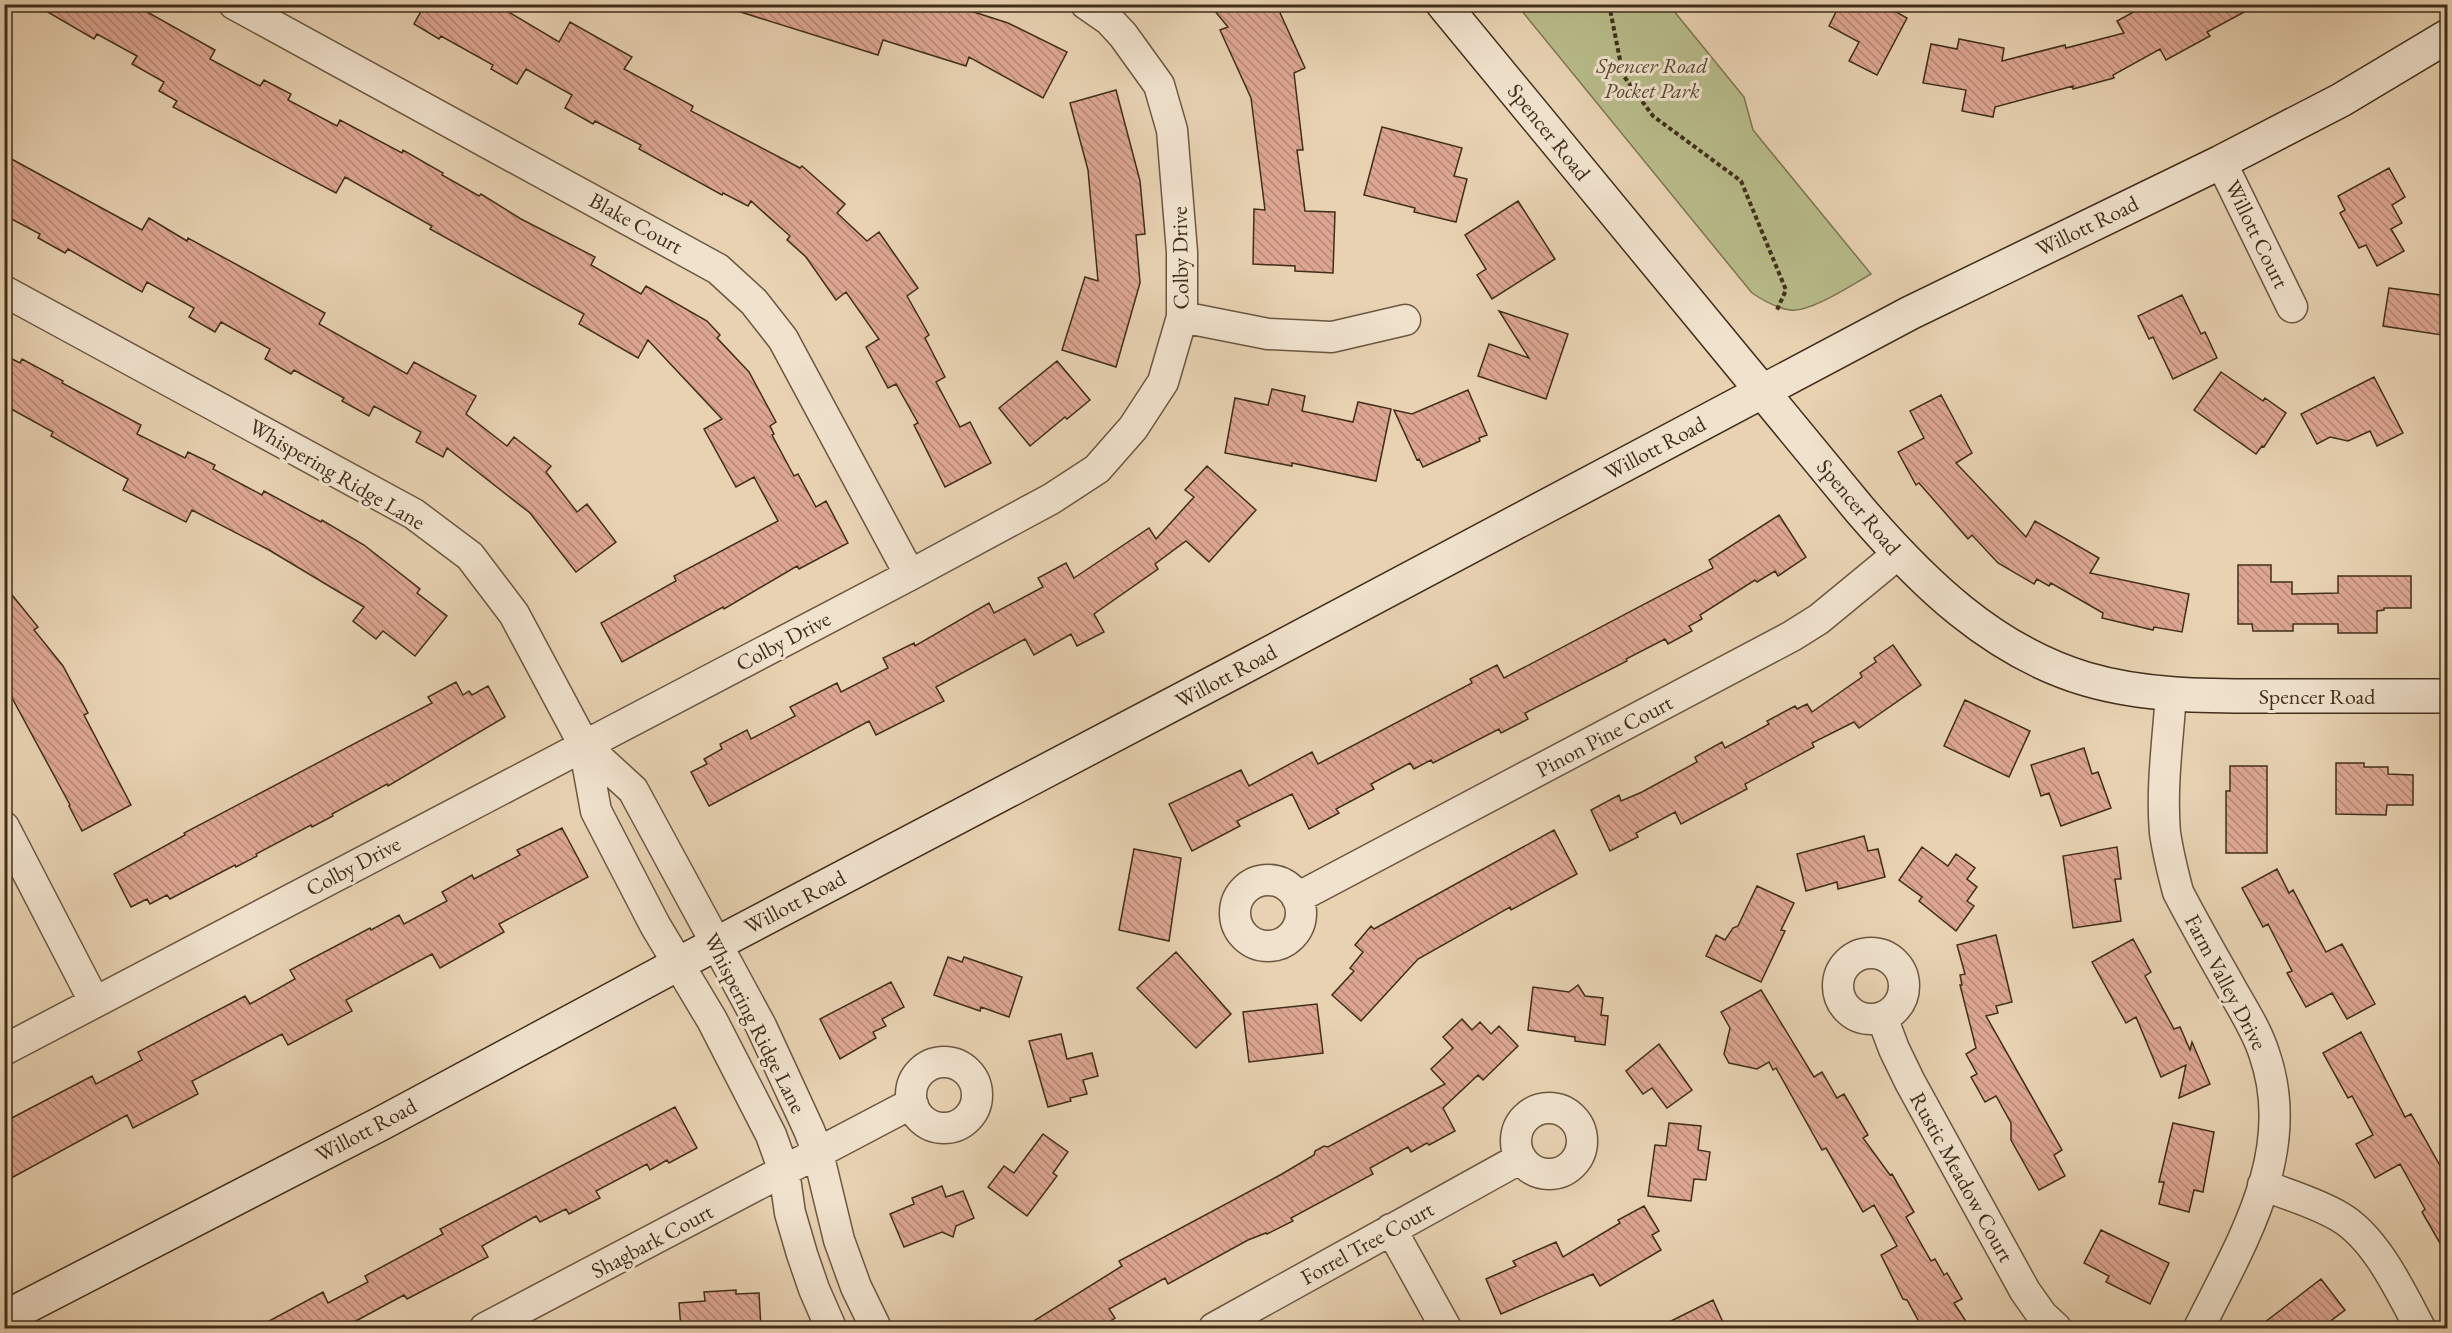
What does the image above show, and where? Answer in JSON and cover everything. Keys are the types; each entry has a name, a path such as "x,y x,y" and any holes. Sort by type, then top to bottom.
{"main road":[{"name":"Spencer Road","path":"1443,4 1760,392 1898,554 1934,590 1976,623 2042,662 2086,679 2133,689 2171,694 2448,696"},
{"name":"Willott Road","path":"4,1318 382,1123 678,964 1971,282 2221,162 2341,100 2448,36"}],"street":[{"name":"Blake Court","path":"234,4 718,269 754,302 783,339 910,575"},
{"name":"Colby Drive","path":"4,1050 910,575 1051,499 1097,470 1133,428 1163,382 1182,317 1182,252 1172,130 1159,85 1123,35 1109,20 1086,4"},
{"name":"Willott Court","path":"2221,162 2292,306"},
{"name":"Whispering Ridge Lane","path":"4,291 414,514 471,556 514,614 584,745 596,811 655,925 712,1020 758,1106 784,1171 790,1214 814,1289 831,1329"},
{"path":"1182,317 1268,334 1332,337 1405,320"},
{"name":"Pinon Pine Court","path":"1297,898 1792,636 1820,619 1898,554"},
{"name":"Farm Valley Drive","path":"2171,694 2164,795 2165,832 2170,863 2183,901 2264,1052 2274,1087 2273,1152 2253,1219 2199,1329"},
{"name":"Whispering Ridge Lane","path":"584,745 633,790 761,1026 799,1105 818,1153 839,1240 856,1287 876,1329"},
{"path":"4,827 94,1001"},
{"name":"Rustic Meadow Court","path":"1882,1017 1910,1082 2025,1291 2042,1315 2056,1329"},
{"name":"Shagbark Court","path":"485,1329 901,1109 913,1106"},
{"name":"Forrel Tree Court","path":"1214,1329 1521,1158"},
{"path":"2263,1185 2341,1217 2359,1233 2375,1251 2393,1278 2420,1329"},
{"path":"1391,1229 1446,1329"}],"path":[{"path":"1610,4 1623,75 1653,116 1741,181 1786,290 1776,312"}],"green space":[{"name":"Spencer Road Pocket Park","path":"1517,5 1669,5 1744,97 1753,130 1871,274 1820,303 1798,310 1780,308 1752,293"}],"building":[{"path":"34,4 133,4 215,50 210,59 260,86 264,80 291,94 288,100 337,126 340,120 402,153 403,150 479,196 481,194 521,219 595,257 591,265 641,294 646,286 707,321 720,335 717,338 749,372 776,422 770,426 774,434 772,435 794,476 798,474 816,507 826,501 848,543 799,569 797,566 724,609 723,607 622,662 601,623 676,581 674,576 778,521 754,477 736,487 704,429 722,419 648,340 638,358 579,324 584,314 430,229 432,226 345,177 336,193 173,107 177,101 159,91 164,82 132,64 137,56 97,34 94,39"},
{"path":"425,4 495,4 559,42 570,22 632,57 624,69 693,106 691,111 800,168 802,166 845,204 837,213 867,241 879,232 918,288 907,296 929,335 925,338 945,377 936,382 960,427 970,422 991,463 945,487 914,425 918,423 896,384 888,388 866,347 879,339 846,292 836,300 806,257 787,240 790,236 751,201 748,206 723,193 722,195 639,149 641,145 595,121 593,124 565,108 572,95 526,69 517,84 491,69 493,65 414,24"},
{"path":"735,4 949,4 1008,23 1067,52 1043,98 969,57 966,66 883,40 878,55 734,10"},
{"path":"1209,4 1276,4 1305,68 1294,73 1303,150 1297,150 1305,211 1335,212 1333,273 1295,271 1295,266 1253,264 1254,209 1265,210 1251,98 1220,30 1228,27"},
{"path":"1840,4 1882,4 1907,18 1877,75 1849,61 1859,42 1829,26"},
{"path":"2148,4 2259,4 2207,32 2210,36 2166,60 2160,49 2113,75 2114,78 2073,89 2073,86 1995,107 1993,117 1962,111 1966,90 1923,83 1931,44 1957,49 1959,39 2004,48 2002,61 2124,33 2117,21"},
{"path":"1116,90 1140,181 1145,234 1136,235 1140,283 1116,367 1062,350 1085,277 1098,281 1088,170 1070,103"},
{"path":"1382,127 1462,148 1454,176 1467,179 1456,222 1414,212 1415,208 1364,195"},
{"path":"4,155 142,230 149,218 187,241 188,238 325,313 319,324 407,374 414,362 476,396 466,414 507,446 514,437 551,466 546,472 577,512 587,504 616,542 576,572 530,513 447,448 443,457 416,442 421,432 374,406 369,416 342,401 344,398 294,370 291,374 265,359 270,349 221,322 215,332 189,317 194,308 147,282 142,292 68,249 65,253 38,238 40,234 4,215"},
{"path":"2389,168 2405,197 2392,205 2402,223 2391,229 2404,251 2377,266 2366,245 2359,248 2340,213 2345,210 2338,196"},
{"path":"1518,201 1555,259 1492,299 1477,275 1486,269 1465,235"},
{"path":"2389,288 2448,296 2442,335 2383,326"},
{"path":"2182,295 2201,334 2205,332 2217,358 2173,379 2153,337 2149,339 2138,316"},
{"path":"1499,311 1568,334 1546,399 1478,376 1489,344 1529,358"},
{"path":"4,355 20,363 22,359 141,425 137,434 185,458 188,452 215,465 213,469 262,495 264,491 321,522 322,520 364,545 420,589 417,593 447,616 415,656 383,631 376,639 353,621 364,607 269,550 192,510 186,522 123,490 128,479 51,436 53,432 4,405"},
{"path":"1057,361 1090,400 1030,446 999,408"},
{"path":"2221,372 2263,401 2265,398 2286,413 2264,447 2262,446 2256,454 2194,410"},
{"path":"2374,377 2403,433 2377,446 2370,431 2348,441 2330,437 2317,444 2301,414"},
{"path":"1272,389 1305,396 1302,411 1353,422 1358,402 1391,409 1376,481 1292,463 1292,466 1225,453 1235,398 1268,405"},
{"path":"1468,390 1487,435 1479,438 1480,441 1423,467 1419,459 1417,460 1394,410 1412,414"},
{"path":"1941,395 1972,453 1956,463 2026,537 2035,521 2099,558 2090,573 2189,594 2182,632 2154,627 2153,630 2102,618 2103,613 2051,583 2049,586 2037,579 2034,584 1998,563 1972,535 1968,539 1919,483 1916,485 1898,452 1924,438 1910,411"},
{"path":"1207,466 1256,510 1209,562 1186,541 1155,564 1158,569 1094,614 1104,632 1077,646 1071,634 1034,655 1025,639 936,687 944,701 876,735 869,721 709,806 691,772 707,764 704,759 722,749 720,744 747,730 751,739 795,716 790,707 837,683 841,692 888,668 883,658 914,643 915,646 989,603 994,613 1043,587 1038,578 1066,563 1074,578 1149,528 1156,539 1194,497 1185,490"},
{"path":"1779,515 1806,557 1778,576 1775,571 1757,582 1755,580 1700,615 1702,619 1689,626 1692,631 1668,644 1665,639 1626,659 1627,661 1525,713 1528,719 1501,733 1499,729 1433,763 1431,760 1414,769 1410,763 1371,784 1374,789 1336,809 1339,813 1309,829 1292,794 1237,821 1240,826 1192,851 1169,804 1241,770 1249,786 1312,752 1318,764 1472,683 1470,679 1497,665 1504,678 1713,568 1709,560"},
{"path":"2238,565 2271,565 2271,582 2292,582 2292,594 2338,593 2338,576 2411,576 2411,608 2384,608 2384,610 2377,611 2377,633 2338,633 2338,624 2293,624 2293,631 2253,631 2252,624 2238,624"},
{"path":"4,585 38,627 34,630 63,666 88,713 84,715 131,805 82,831 4,683"},
{"path":"1893,645 1921,685 1859,728 1854,722 1812,743 1814,747 1745,784 1747,789 1681,824 1675,812 1636,833 1638,837 1610,851 1591,810 1619,795 1621,801 1642,792 1697,762 1695,757 1722,742 1725,748 1769,724 1767,721 1795,706 1797,709 1807,704 1812,712 1862,677 1860,673 1876,662 1874,658"},
{"path":"456,682 463,695 469,691 472,695 488,686 505,717 388,786 387,784 332,814 333,816 312,827 311,825 236,867 235,865 170,899 167,895 150,904 147,899 131,907 114,874 185,835 184,833 432,703 428,697"},
{"path":"1965,700 2030,731 2009,777 1944,746"},
{"path":"2084,748 2092,774 2098,772 2111,808 2061,826 2049,793 2041,796 2031,765"},
{"path":"2336,763 2364,763 2364,767 2388,767 2388,774 2413,775 2413,805 2387,805 2386,815 2336,814"},
{"path":"2230,766 2267,766 2267,853 2226,853 2226,791 2230,791"},
{"path":"562,828 588,877 499,924 504,932 440,968 432,954 346,1000 352,1011 288,1045 282,1034 192,1081 198,1094 133,1128 127,1115 4,1182 4,1122 92,1076 96,1084 142,1060 138,1052 245,996 250,1004 295,979 290,970 370,928 371,930 399,915 404,924 447,901 442,892 472,875 474,879 520,855 517,850"},
{"path":"1554,830 1577,874 1511,910 1510,907 1418,959 1361,1021 1332,995 1354,971 1350,968 1363,952 1355,945 1371,926 1374,929"},
{"path":"1864,836 1868,851 1878,849 1885,877 1838,889 1837,882 1806,891 1797,854"},
{"path":"1922,847 1948,866 1956,854 1975,868 1967,879 1977,887 1967,901 1974,906 1956,931 1919,901 1922,897 1899,880"},
{"path":"2117,847 2121,879 2115,879 2121,921 2073,928 2063,856"},
{"path":"1134,849 1181,858 1169,941 1119,930"},
{"path":"2277,869 2289,893 2293,890 2326,952 2342,944 2375,1004 2347,1019 2332,993 2306,1007 2287,973 2292,971 2268,924 2263,927 2242,888"},
{"path":"1757,886 1794,903 1781,930 1785,931 1761,982 1706,956 1716,935 1725,940 1733,928 1738,926"},
{"path":"1996,935 2012,1002 1996,1006 1998,1013 1986,1016 2062,1150 2054,1155 2065,1176 2039,1190 2011,1140 2011,1123 1996,1096 1985,1102 1971,1077 1977,1074 1966,1054 1976,1048 1960,985 1962,985 1960,975 1965,974 1957,945"},
{"path":"2133,939 2151,972 2145,976 2174,1029 2180,1027 2190,1050 2192,1042 2210,1084 2179,1098 2186,1065 2161,1077 2136,1017 2126,1023 2092,962"},
{"path":"1176,952 1231,1014 1196,1048 1137,988"},
{"path":"948,957 962,962 964,957 1022,977 1009,1017 981,1007 980,1011 934,995"},
{"path":"891,982 904,1007 882,1019 886,1026 873,1032 876,1038 840,1059 820,1019"},
{"path":"1578,985 1585,996 1603,998 1601,1015 1608,1016 1605,1045 1575,1041 1575,1037 1528,1030 1533,987 1569,992"},
{"path":"1761,990 1814,1077 1822,1072 1837,1098 1844,1094 1868,1135 1863,1138 1890,1175 1892,1174 1914,1212 1906,1217 1931,1261 1935,1259 1944,1275 1947,1273 1962,1299 1954,1303 1971,1329 1923,1329 1907,1300 1903,1299 1881,1255 1897,1246 1874,1205 1863,1212 1826,1148 1822,1150 1776,1068 1773,1070 1769,1062 1757,1069 1729,1063 1724,1054 1730,1028 1721,1012"},
{"path":"1317,1004 1323,1053 1249,1062 1243,1012"},
{"path":"1462,1019 1472,1030 1480,1022 1491,1034 1499,1026 1518,1046 1483,1080 1478,1075 1443,1108 1455,1131 1411,1152 1408,1147 1370,1168 1373,1174 1291,1218 1293,1221 1267,1234 1248,1240 1168,1284 1165,1278 1109,1309 1115,1318 1099,1329 1021,1329 1122,1266 1119,1261 1282,1174 1314,1155 1315,1151 1324,1146 1328,1147 1445,1084 1431,1069 1453,1048 1443,1037"},
{"path":"2361,1032 2405,1117 2411,1114 2448,1180 2448,1257 2422,1212 2425,1209 2400,1164 2375,1178 2356,1144 2373,1135 2352,1096 2348,1098 2323,1053"},
{"path":"1061,1034 1067,1059 1092,1053 1098,1076 1083,1080 1087,1094 1048,1107 1029,1041"},
{"path":"1659,1044 1692,1090 1667,1108 1652,1088 1643,1094 1626,1071"},
{"path":"675,1107 697,1148 669,1163 667,1160 650,1170 647,1164 596,1191 600,1198 569,1214 566,1209 540,1222 536,1216 482,1246 488,1257 407,1299 404,1295 341,1329 254,1329 323,1292 328,1303 368,1282 365,1276 443,1234 440,1229"},
{"path":"1669,1123 1701,1126 1698,1150 1710,1152 1706,1180 1694,1179 1691,1201 1648,1196 1655,1145 1666,1146"},
{"path":"2173,1123 2214,1132 2203,1192 2194,1190 2189,1212 2159,1204 2164,1182 2159,1182"},
{"path":"1043,1134 1068,1152 1053,1173 1057,1176 1027,1216 988,1187 1004,1166 1014,1173"},
{"path":"942,1186 946,1197 963,1191 974,1218 956,1226 953,1237 942,1232 904,1247 890,1214 914,1204 912,1198"},
{"path":"1644,1206 1659,1231 1652,1235 1661,1250 1600,1286 1593,1274 1501,1314 1486,1279 1516,1266 1513,1261 1556,1242 1563,1257 1620,1223 1618,1220"},
{"path":"2101,1230 2169,1263 2150,1304 2106,1282 2109,1276 2084,1263"},
{"path":"2321,1279 2345,1310 2320,1329 2256,1329"},
{"path":"736,1290 736,1294 759,1293 761,1328 681,1329 679,1303 705,1301 704,1292"},
{"path":"1713,1300 1726,1329 1655,1329"}]}
